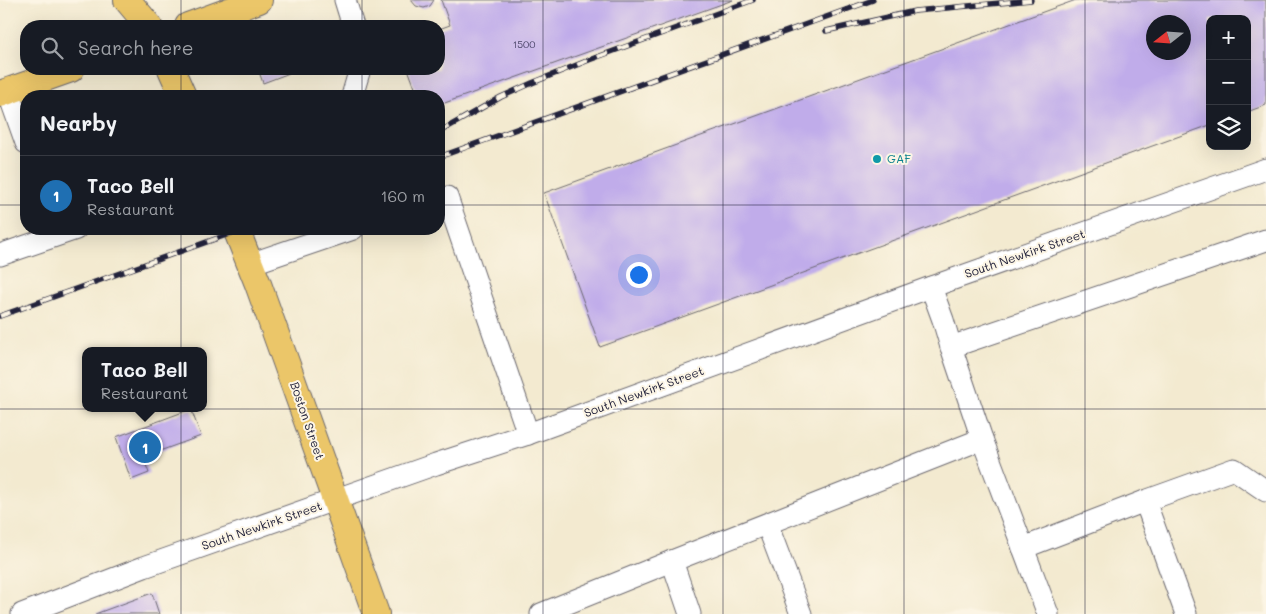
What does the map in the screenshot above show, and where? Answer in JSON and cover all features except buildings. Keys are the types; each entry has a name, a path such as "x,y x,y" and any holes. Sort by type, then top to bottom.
{"main road":[{"path":"127,0 144,20"},
{"path":"154,0 156,20"},
{"path":"204,20 259,0"},
{"path":"4,93 54,75"},
{"path":"173,75 180,90"},
{"name":"Boston Street","path":"238,235 258,284 376,614"}],"street":[{"path":"344,0 351,20"},
{"path":"354,90 358,75"},
{"path":"4,93 20,127"},
{"name":"South Newkirk Street","path":"22,614 144,567 436,464 528,434 931,287 1266,169"},
{"path":"445,198 448,197 528,434"},
{"path":"0,255 53,235"},
{"path":"250,264 335,235"},
{"path":"951,347 1266,240"},
{"path":"931,287 982,439 1048,614"},
{"path":"541,614 982,439"},
{"path":"1023,548 1234,469 1266,491"},
{"path":"1145,502 1186,614"},
{"path":"768,524 801,614"},
{"path":"672,561 690,614"}],"railway":[{"path":"445,129 501,97 532,83 753,0"},
{"path":"445,155 873,0"},
{"path":"826,31 915,11 1031,0"},
{"path":"0,316 226,235"}],"place":[{"name":"GAF","path":"877,159"},
{"name":"Taco Bell","path":"145,447"}]}
